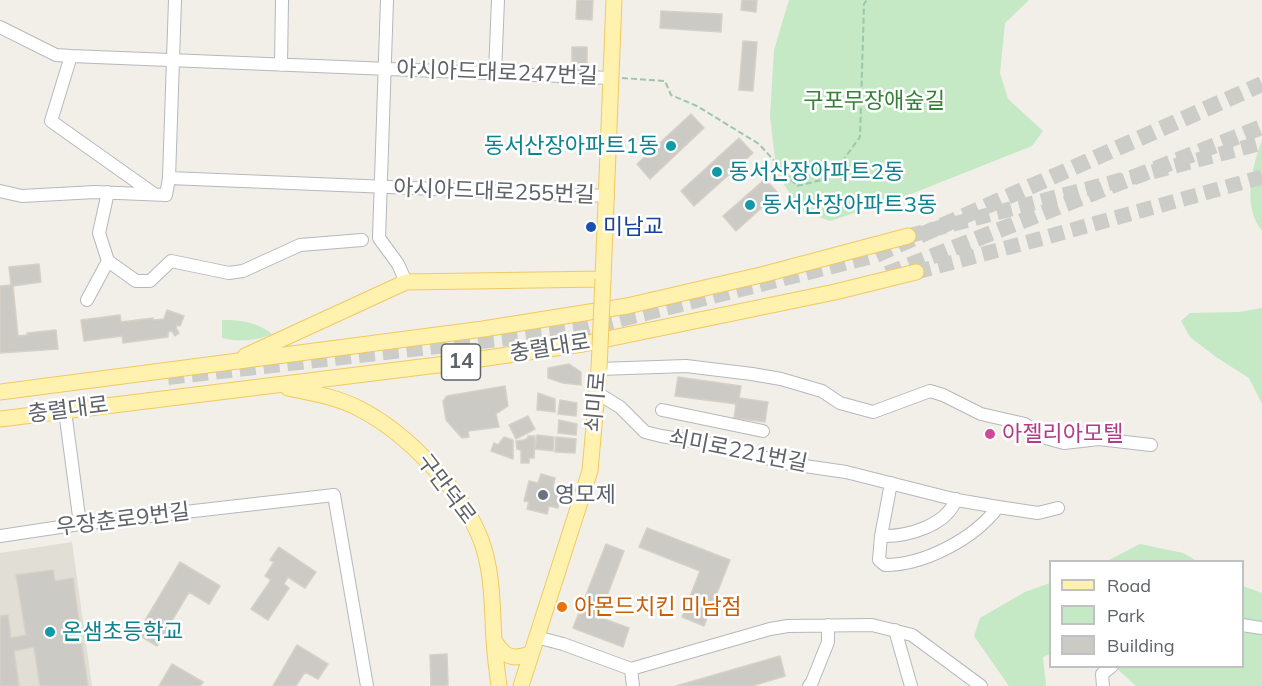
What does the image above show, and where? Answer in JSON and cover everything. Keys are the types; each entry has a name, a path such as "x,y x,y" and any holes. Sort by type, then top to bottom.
{"main road":[{"name":"쇠미로","path":"521,686 590,471 599,369 608,196 614,0"},
{"name":"충렬대로","path":"0,392 483,329 627,306 765,274 908,236"},
{"name":"충렬대로","path":"0,418 446,364 583,344 835,292 915,272"},
{"path":"231,362 406,282 603,279"},
{"name":"구만덕로","path":"273,385 316,394 356,407 387,424 426,458 465,509 482,541 489,573 499,686"},
{"path":"494,640 501,651 511,657 530,660 534,686"}],"street":[{"path":"0,191 22,196 108,192 166,195 169,178 175,0"},
{"path":"281,64 282,0"},
{"path":"384,69 387,0"},
{"path":"495,73 498,0"},
{"name":"아시아드대로247번길","path":"0,27 56,55 610,78"},
{"path":"71,56 51,121 154,194"},
{"name":"아시아드대로247번길","path":"381,187 384,69"},
{"name":"아시아드대로255번길","path":"169,178 608,196"},
{"name":"아시아드대로255번길","path":"381,187 379,238 398,264 406,282"},
{"path":"108,192 99,233 108,261 136,281 150,281 171,261 229,273 243,271 300,245 362,240"},
{"path":"87,300 108,261"},
{"path":"599,369 686,366 762,375 822,390 840,403 873,412 930,391 981,414 1025,424 1042,437 1064,443 1099,439 1151,445"},
{"name":"쇠미로221번길","path":"597,393 620,407 645,432 661,436 719,446 784,463 846,472 998,507 1038,513 1058,508"},
{"path":"66,411 80,524"},
{"path":"662,411 763,431"},
{"path":"719,446 723,423"},
{"path":"891,483 879,560 885,565 901,565 918,561 946,549 991,516 998,507"},
{"name":"우장춘로9번길","path":"0,536 80,524 334,495 367,686"},
{"path":"881,536 897,536 938,520 952,510 956,499"},
{"path":"809,686 813,682 828,642 828,625"},
{"path":"536,637 563,644 631,669 770,629 788,626 872,625 912,635 981,686"},
{"path":"1244,625 1262,628"},
{"path":"895,630 911,686"},
{"path":"1103,686 1102,674 1110,668"},
{"path":"631,669 633,686"}],"path":[{"path":"610,78 665,81 671,95 697,105 759,144 797,186 830,178 860,136 864,4 867,0"}],"shaded area":[{"name":"온샘초등학교","path":"72,542 92,686 0,686 0,553"}],"green space":[{"name":"구포무장애숲길","path":"789,0 1029,0 1005,23 1000,73 1008,99 1043,131 1032,146 906,196 830,221 802,211 777,174 770,117 774,50"},
{"path":"1262,140 1262,231 1252,210 1251,186 1252,174"},
{"path":"1262,308 1262,404 1249,378 1190,337 1181,321 1190,313 1239,312"},
{"path":"222,320 248,323 272,334 247,340 222,338"},
{"path":"1140,544 1183,553 1195,560 1109,560"},
{"path":"1049,583 1049,654 1043,657 1046,686 1009,686 974,636 980,618 1025,592"},
{"path":"1244,586 1262,593 1262,686 1136,686 1116,668 1244,668"}],"building":[{"path":"577,0 593,0 592,20 576,19"},
{"path":"742,0 757,0 756,12 741,10"},
{"path":"661,11 722,14 721,32 660,28"},
{"path":"743,41 757,42 753,91 739,90"},
{"path":"572,47 587,47 587,71 572,71"},
{"name":"동서산장아파트1동","path":"691,114 704,128 650,179 637,164"},
{"name":"동서산장아파트2동","path":"739,138 753,153 694,206 681,191"},
{"name":"동서산장아파트3동","path":"765,179 778,193 736,231 723,216"},
{"path":"39,264 41,282 13,286 18,336 56,330 58,349 0,353 0,286 11,285 9,267"},
{"path":"167,310 184,316 180,326 177,325 179,333 175,336 172,331 168,332 168,337 123,343 122,336 84,341 81,320 120,315 121,322 164,319"},
{"path":"569,364 581,372 581,385 548,378 548,368"},
{"path":"678,377 741,386 739,398 768,402 765,422 734,418 736,404 675,396"},
{"path":"505,386 508,406 496,414 499,427 468,431 469,437 462,438 446,420 443,401 447,396"},
{"path":"538,393 555,399 555,412 537,410"},
{"path":"560,400 577,403 576,416 558,414"},
{"path":"528,416 535,429 516,439 509,425"},
{"path":"559,420 577,424 576,435 558,433"},
{"path":"537,435 554,437 553,451 535,449"},
{"path":"528,436 535,436 534,458 529,458 529,463 521,463 521,450 517,449 516,441 524,440"},
{"path":"504,437 513,440 513,459 491,451 494,443 498,445"},
{"path":"556,437 576,439 575,453 555,452"},
{"name":"영모제","path":"541,474 555,478 553,487 562,489 558,508 549,506 547,514 527,509 529,502 524,501 529,481 538,483"},
{"path":"647,528 730,560 704,626 682,617 700,571 639,547"},
{"path":"606,544 624,551 599,617 629,628 623,647 573,628"},
{"path":"279,547 316,572 305,588 288,577 284,584 289,588 268,620 251,609 271,580 265,576 274,562 270,560"},
{"path":"180,562 220,586 209,604 189,592 157,646 137,634"},
{"name":"온샘초등학교","path":"53,570 55,581 73,578 80,627 74,628 76,641 81,640 88,686 40,686 34,647 14,651 19,686 0,686 0,616 8,615 11,638 26,635 16,575"},
{"path":"297,645 328,664 318,679 305,672 296,686 273,686"},
{"path":"447,654 448,685 431,686 430,655"},
{"path":"780,656 785,676 752,686 676,686"},
{"path":"172,664 203,682 200,686 159,686"}],"tunnel":[{"path":"168,377 577,330 876,255 1262,84"},
{"path":"887,274 1262,127"},
{"path":"908,236 1262,143"},
{"path":"916,272 1262,177"}],"place":[{"name":"동서산장아파트1동","path":"671,146"},
{"name":"동서산장아파트2동","path":"717,172"},
{"name":"동서산장아파트3동","path":"750,205"},
{"name":"미남교","path":"591,227"},
{"name":"아젤리아모텔","path":"990,434"},
{"name":"영모제","path":"543,495"},
{"name":"아몬드치킨 미남점","path":"562,607"},
{"name":"온샘초등학교","path":"50,632"}]}
